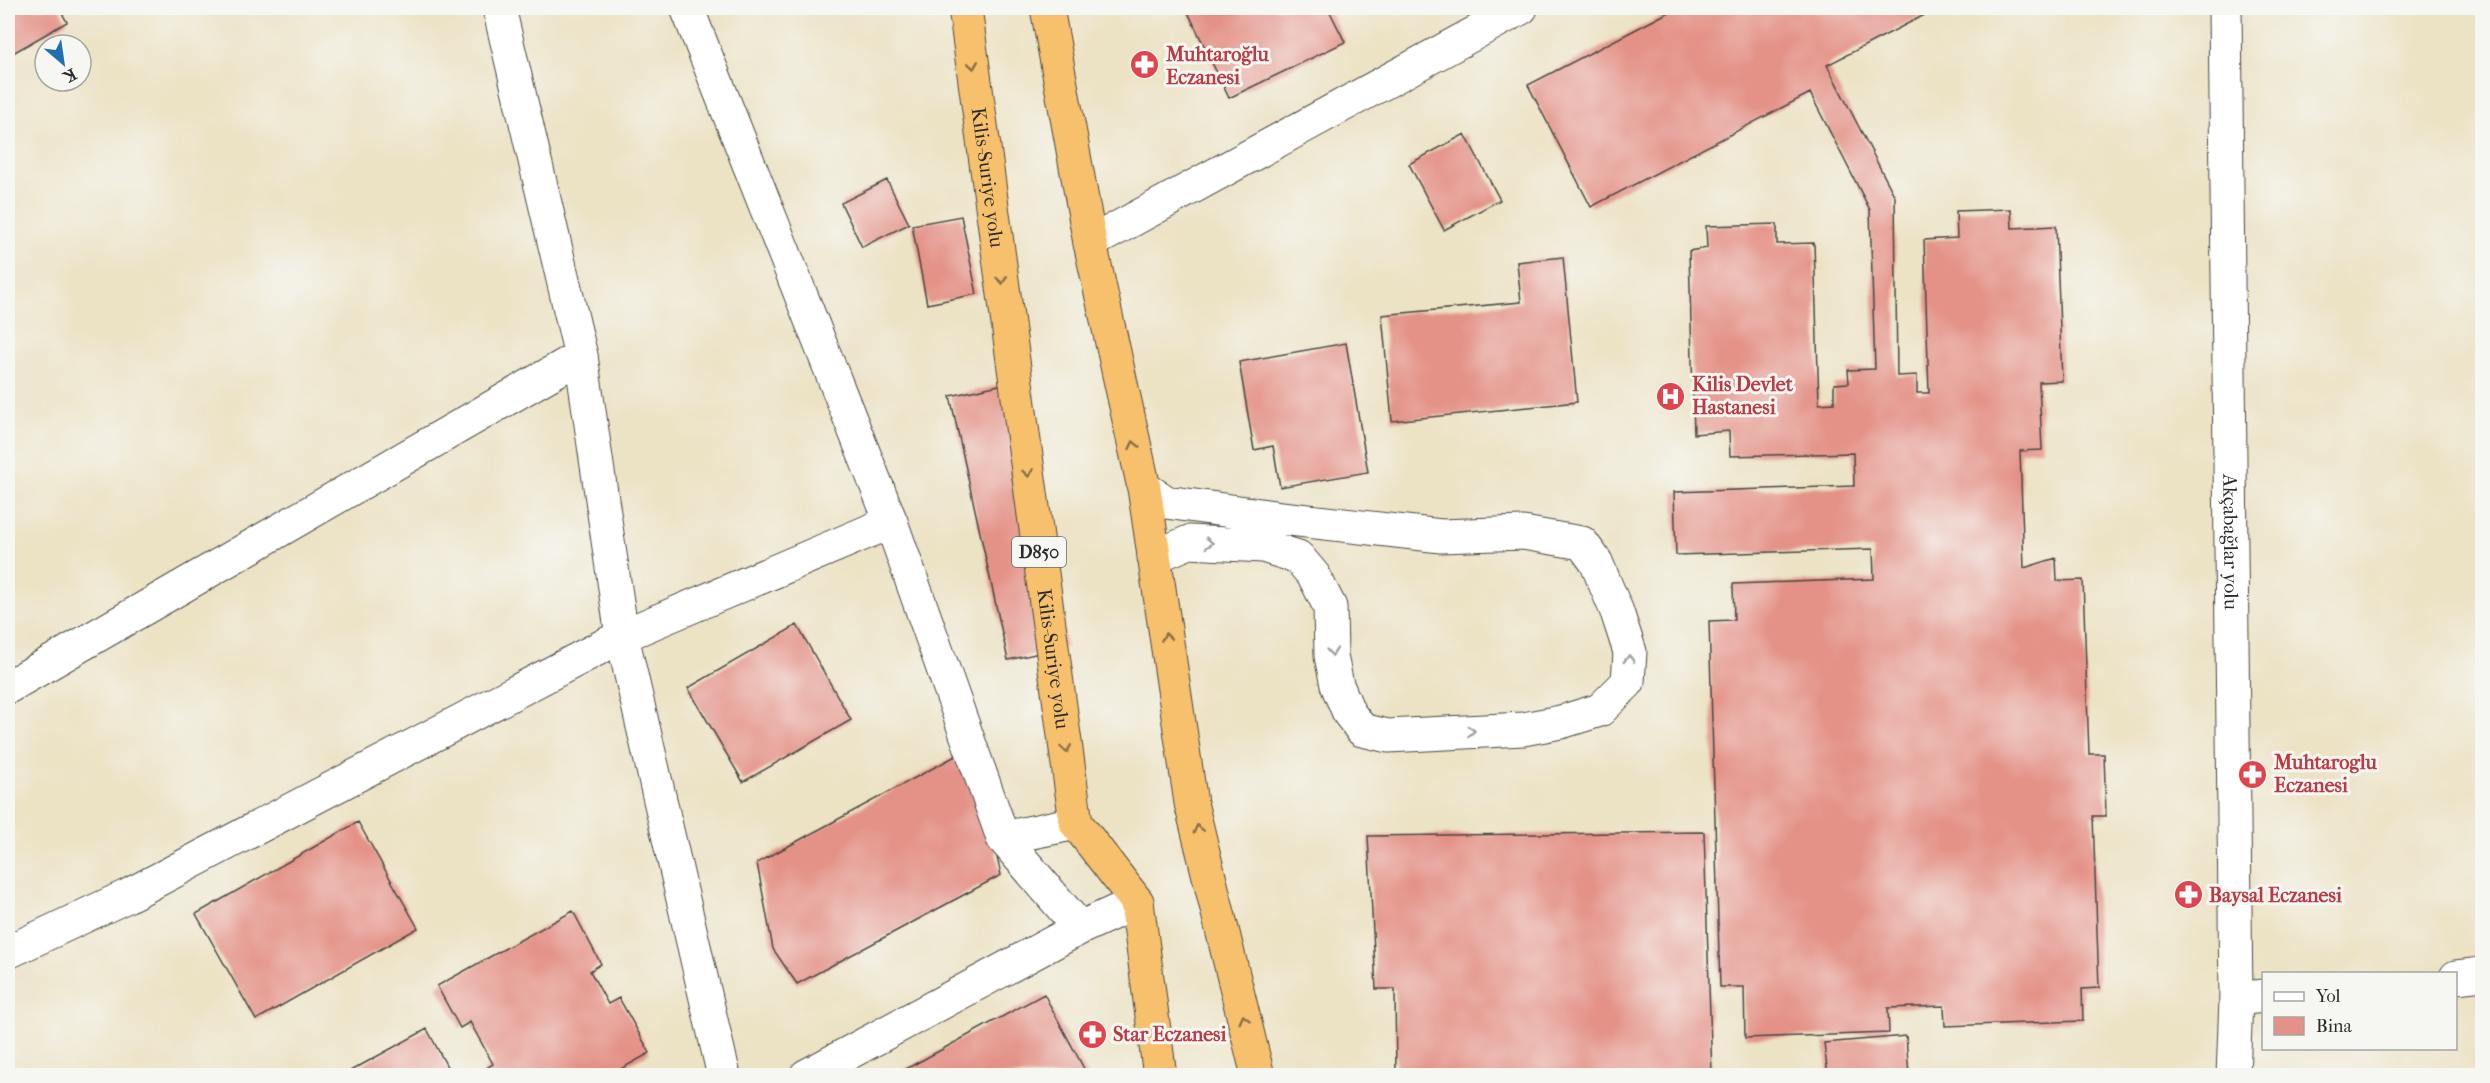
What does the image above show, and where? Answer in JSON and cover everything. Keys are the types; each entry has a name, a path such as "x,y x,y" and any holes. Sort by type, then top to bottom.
{"highway":[{"name":"Kilis-Suriye yolu","path":"965,8 1076,823 1137,902"},
{"path":"1047,8 1090,243 1144,488 1191,803 1258,1076"},
{"path":"1137,902 1160,1076"}],"street":[{"path":"499,8 581,356 622,636 724,1076"},
{"path":"687,8 891,522 1003,838 1080,928"},
{"path":"1090,243 1521,8"},
{"name":"Akçabağlar yolu","path":"2225,8 2250,997 2232,1076"},
{"path":"8,687 581,356"},
{"path":"1144,488 1166,502 1302,521 1441,536 1522,533 1581,543 1596,562 1624,632 1630,652 1628,682 1600,710 1561,722 1523,729 1388,736 1362,730 1348,713 1337,685 1332,656 1330,607 1314,576 1298,556 1263,546 1189,542 1154,557"},
{"path":"8,952 127,896 622,636 891,522"},
{"path":"1003,838 1076,823"},
{"path":"806,1076 1080,928 1137,902"},
{"path":"2457,977 2482,974"}],"building":[{"path":"8,8 59,8 67,22 48,33 33,33 33,42 8,56"},
{"path":"1186,8 1335,8 1329,10 1345,42 1229,98"},
{"path":"1677,8 1938,8 1827,65 1895,197 1897,376 1917,375 1917,393 1929,393 1924,240 1957,238 1956,211 2011,209 2012,228 2056,226 2062,381 2039,382 2042,450 2020,451 2024,568 2056,558 2057,581 2083,580 2089,754 2104,754 2106,816 2093,816 2099,988 2082,989 2083,1021 1945,1026 1944,1006 1888,1008 1889,1033 1745,1038 1744,987 1720,987 1709,621 1734,620 1733,584 1874,579 1873,549 1676,555 1674,492 1854,486 1853,453 1730,456 1729,431 1694,434 1689,251 1707,248 1706,226 1777,224 1777,244 1814,243 1819,404 1834,403 1834,384 1849,383 1848,370 1875,369 1870,210 1810,93 1591,207 1528,85"},
{"path":"1465,134 1500,200 1444,230 1409,164"},
{"path":"887,180 909,224 862,247 841,203"},
{"path":"961,216 977,294 927,304 912,225"},
{"path":"1563,257 1577,402 1392,421 1382,315 1521,302 1517,262"},
{"path":"1346,343 1368,472 1280,487 1273,446 1254,450 1239,362"},
{"path":"1008,383 1067,647 1008,660 950,396"},
{"path":"797,625 851,720 743,782 688,688"},
{"path":"961,753 980,779 1001,875 797,984 773,949 757,863"},
{"path":"358,822 418,928 256,1020 196,914"},
{"path":"1704,832 1712,1076 1396,1076 1395,989 1376,989 1368,836"},
{"path":"573,911 601,964 590,971 608,1004 619,998 650,1053 608,1076 486,1076 483,1070 493,1064 470,1022 460,1028 437,986"},
{"path":"1044,994 1088,1076 893,1076"},
{"path":"427,1029 452,1076 341,1076"},
{"path":"1906,1036 1909,1075 1828,1076 1824,1043"}],"place":[{"name":"Muhtaroğlu Eczanesi","path":"1145,65"},
{"name":"Kilis Devlet Hastanesi","path":"1671,396"},
{"name":"Muhtaroglu Eczanesi","path":"2253,774"},
{"name":"Baysal Eczanesi","path":"2188,895"},
{"name":"Star Eczanesi","path":"1092,1034"}]}
